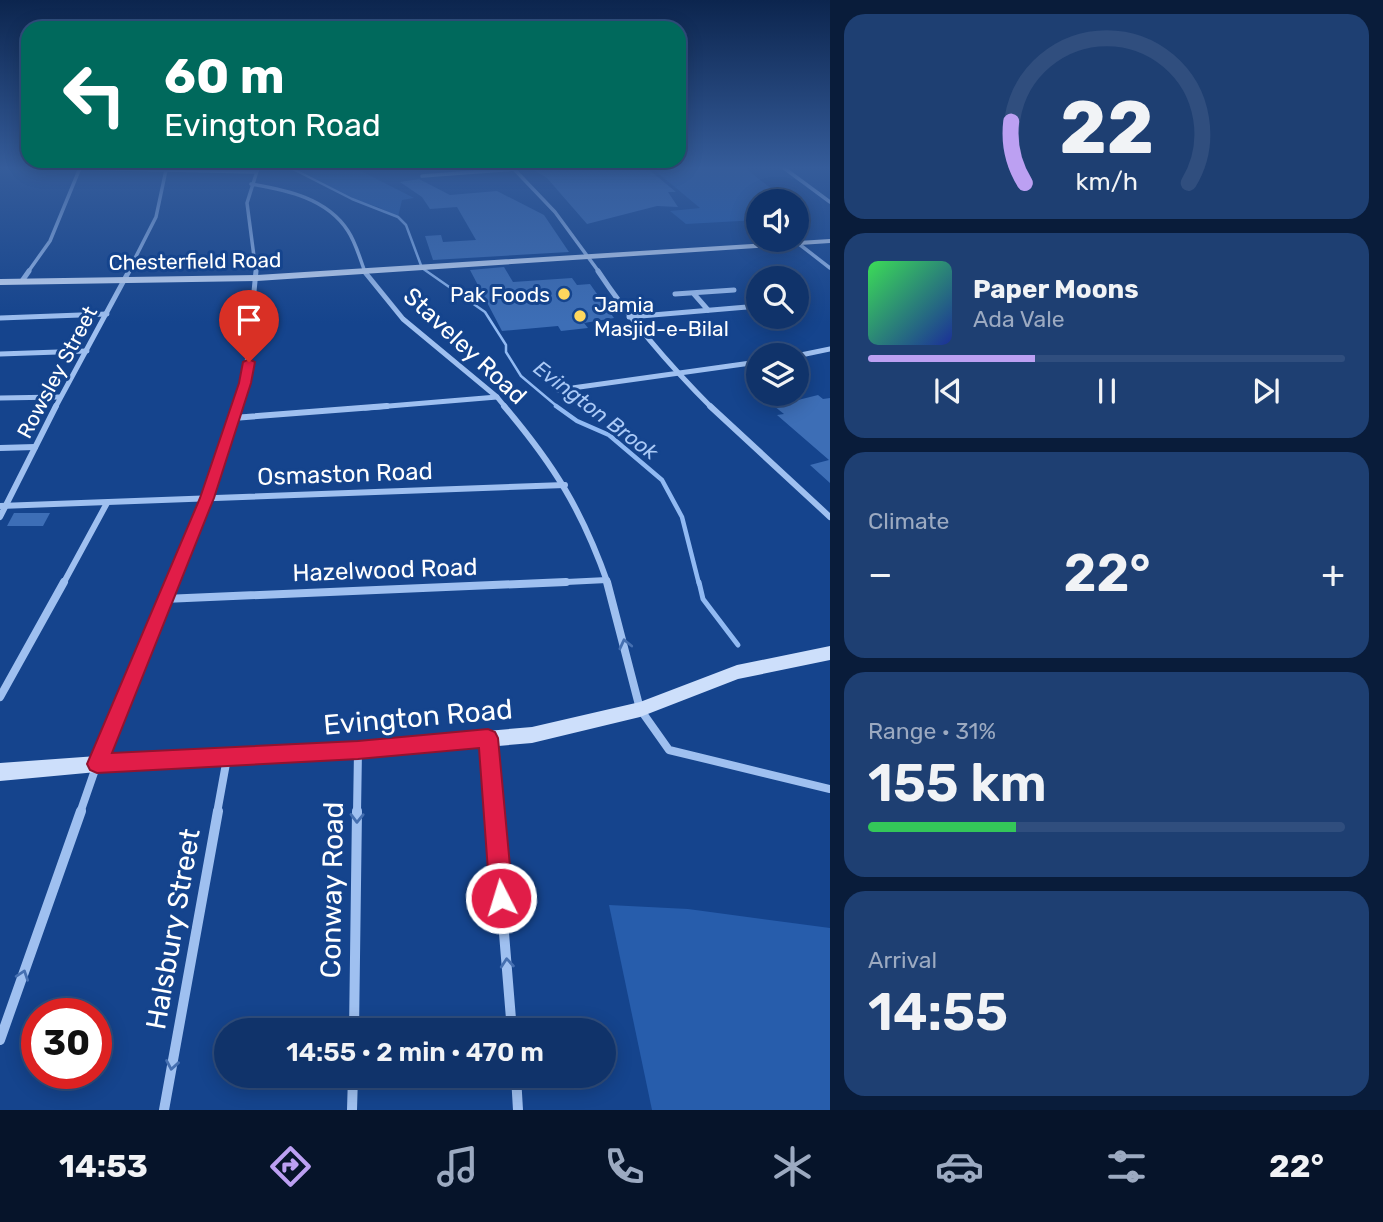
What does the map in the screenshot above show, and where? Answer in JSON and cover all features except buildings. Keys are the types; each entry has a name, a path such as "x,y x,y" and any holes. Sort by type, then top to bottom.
{"street":[{"path":"22,281 50,241 59,220"},
{"name":"Rowsley Street","path":"0,517 60,397 107,314 155,220"},
{"path":"0,1040 97,764 207,498 233,418 249,362 257,278 255,251 247,220"},
{"name":"Staveley Road","path":"337,220 350,233 365,272 403,319 497,397 540,447 565,485 607,580 640,709"},
{"path":"563,220 595,257 629,317 708,404 830,517"},
{"name":"Chesterfield Road","path":"809,243 830,241"},
{"name":"Chesterfield Road","path":"0,282 257,278 746,247"},
{"path":"809,252 830,268"},
{"path":"675,294 734,290"},
{"path":"694,294 708,310"},
{"path":"629,317 746,307"},
{"path":"0,317 107,314"},
{"path":"809,353 830,349"},
{"path":"0,354 87,351"},
{"path":"558,390 746,364"},
{"path":"0,398 60,397"},
{"path":"233,418 497,397"},
{"path":"0,448 35,447"},
{"name":"Osmaston Road","path":"4,506 565,485"},
{"path":"0,697 107,503"},
{"name":"Hazelwood Road","path":"164,598 607,580"},
{"name":"Evington Road","path":"0,772 358,750 532,735 640,709 737,672 830,653"},
{"path":"640,709 669,750 830,789"},
{"path":"488,738 511,1018"},
{"name":"Conway Road","path":"354,1018 358,750"},
{"name":"Halsbury Street","path":"164,1110 227,757"},
{"path":"352,1110 353,1088"},
{"path":"517,1088 519,1110"}],"shaded area":[{"path":"681,220 746,220 686,224"},
{"path":"609,905 688,909 830,928 830,1110 652,1110"}],"waterway":[{"name":"Evington Brook","path":"401,220 406,225 422,268 485,312 506,345 506,352 521,376 559,408"},
{"name":"Evington Brook","path":"556,406 577,421 609,435 662,480 682,517 699,584"},
{"name":"Evington Brook","path":"699,582 703,599 738,645"}],"place":[{"name":"Pak Foods","path":"564,294"},
{"name":"Jamia Masjid-e-Bilal","path":"580,316"}],"route":[{"path":"249,362 245,383 207,498 97,764 358,750 488,738 501,898"}]}
